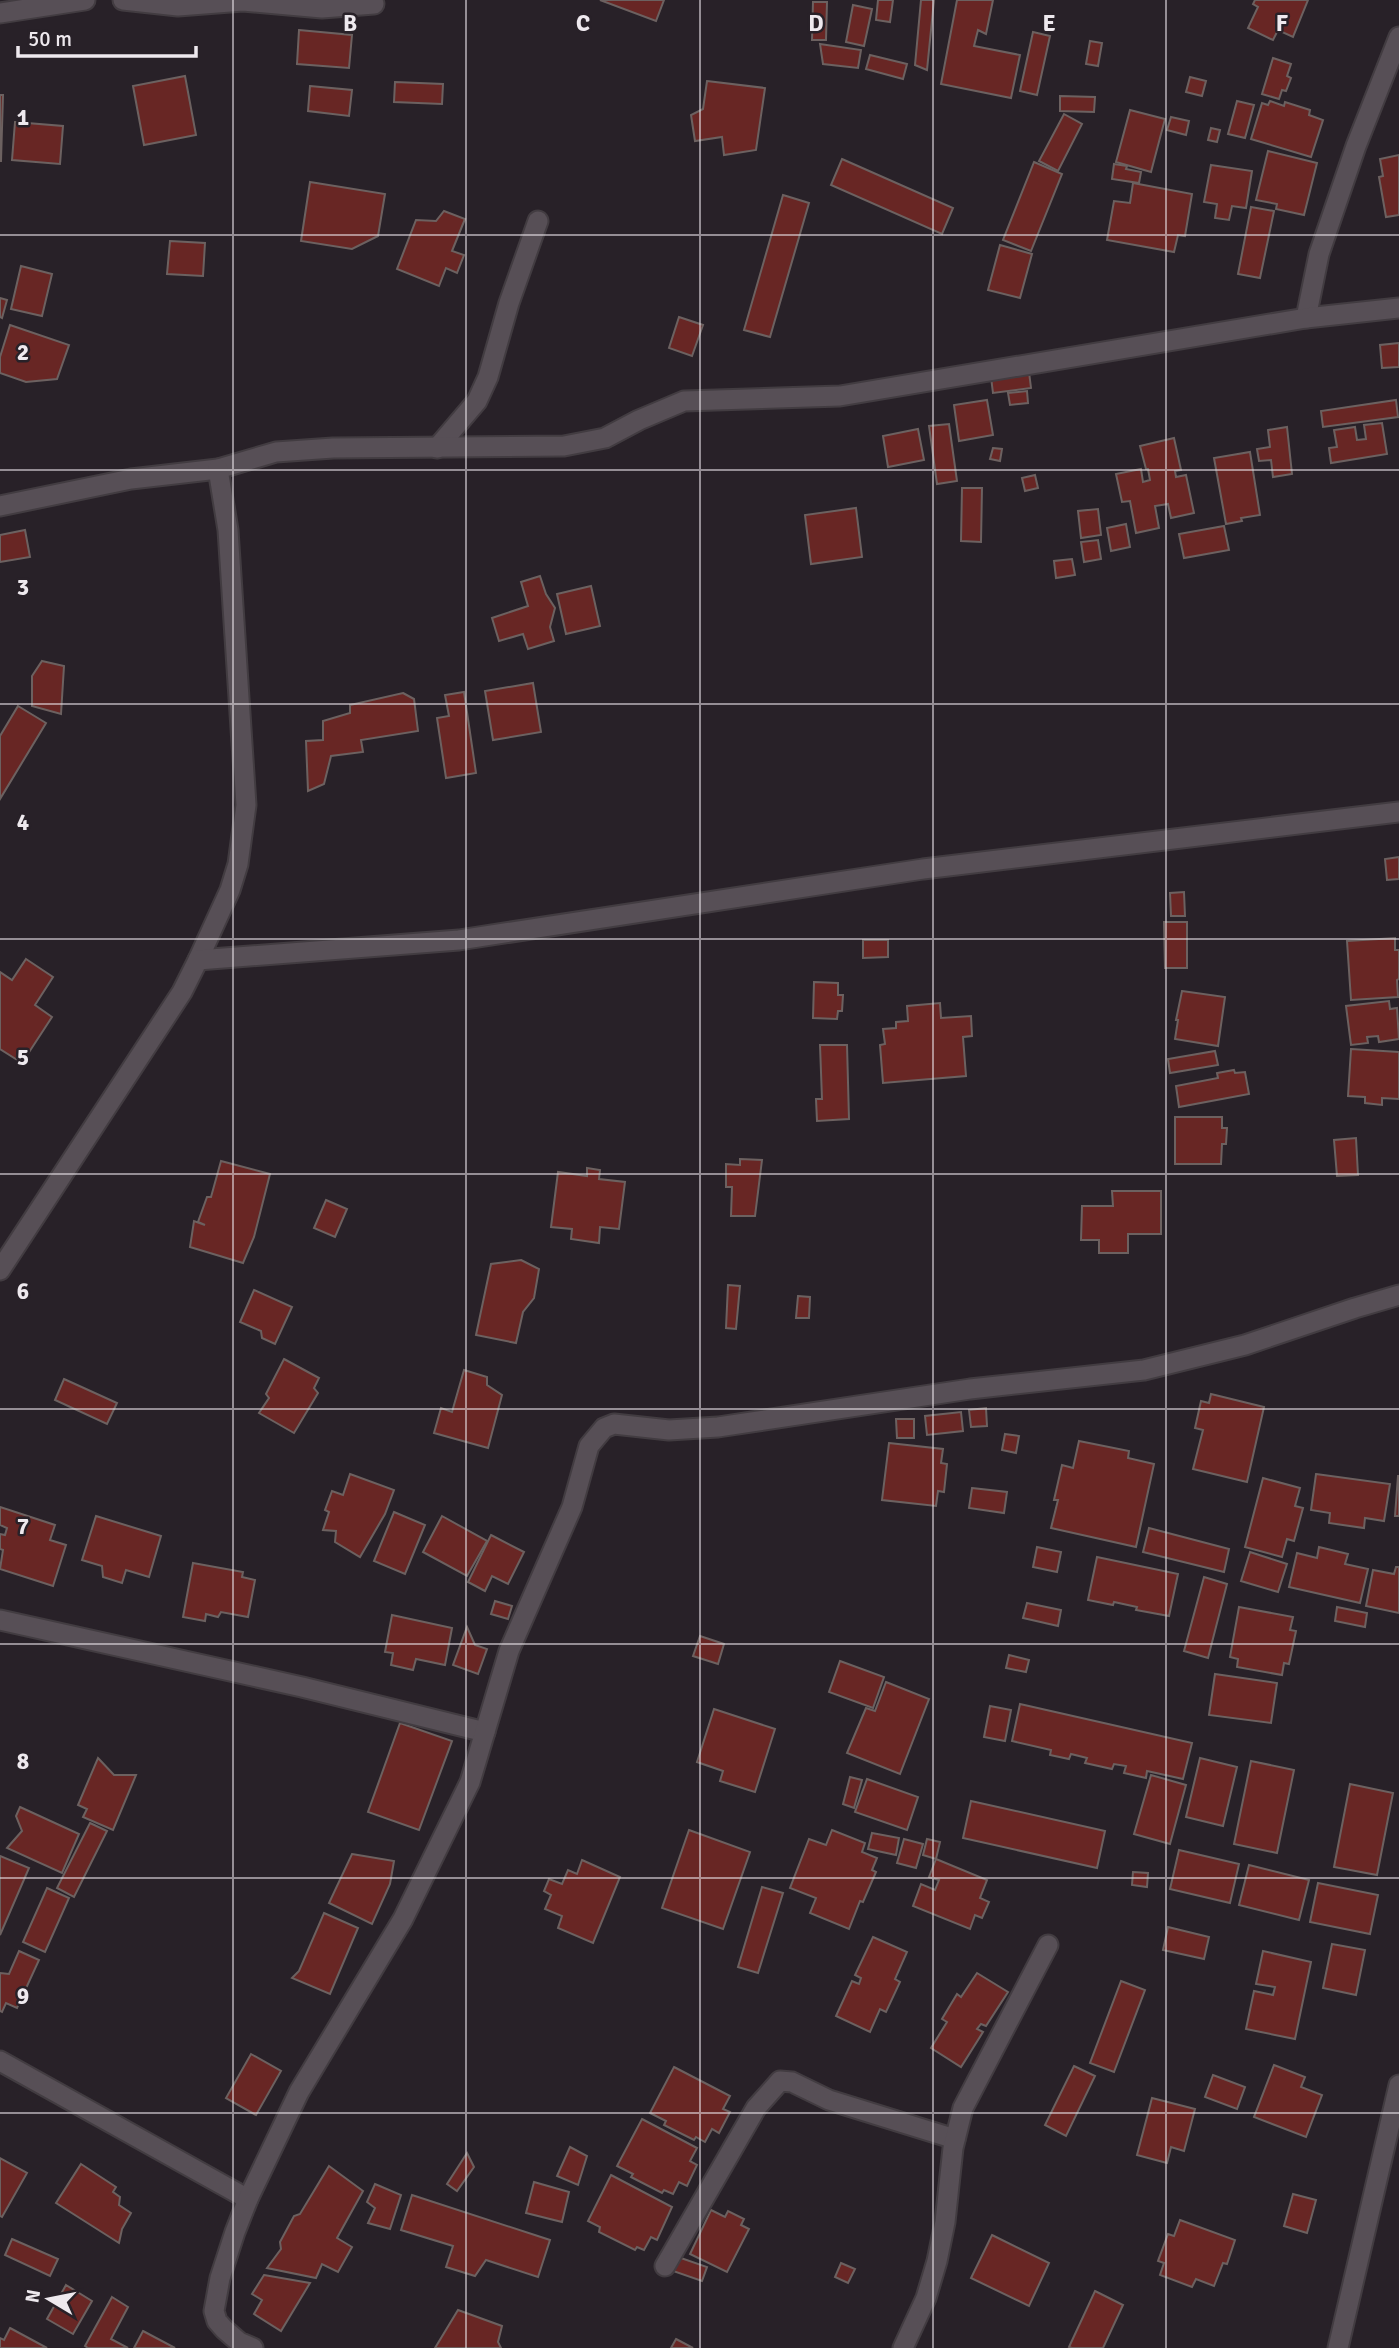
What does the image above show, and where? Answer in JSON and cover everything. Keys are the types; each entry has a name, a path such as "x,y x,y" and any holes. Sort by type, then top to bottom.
{"street":[{"path":"0,13 85,0"},
{"path":"123,0 178,6 243,1 322,8 374,4"},
{"path":"1306,318 1319,254 1356,146 1399,37"},
{"path":"437,448 477,401 488,377 512,293 538,221"},
{"path":"0,506 131,479 218,468 276,452 312,449 564,446 605,438 639,419 684,401 840,396 1306,318 1399,308"},
{"path":"0,1270 182,992 230,890 246,805 228,530 218,468"},
{"path":"198,960 459,940 923,869 1399,812"},
{"path":"253,2348 239,2342 223,2329 214,2311 220,2278 248,2199 299,2092 408,1909 470,1783 509,1651 572,1507 589,1446 604,1428 614,1424 669,1430 718,1427 1006,1385 1144,1370 1245,1345 1399,1296"},
{"path":"0,1620 302,1687 485,1732"},
{"path":"903,2348 926,2298 937,2261 955,2139 963,2108 1048,1945"},
{"path":"0,2061 248,2199"},
{"path":"665,2266 756,2108 780,2081 792,2082 829,2100 955,2139"},
{"path":"1338,2348 1399,2085"}],"building":[{"path":"600,0 664,0 656,21"},
{"path":"878,0 893,0 890,22 876,20"},
{"path":"921,0 934,0 927,70 915,65"},
{"path":"957,0 993,0 986,34 978,30 974,46 1020,55 1011,98 941,84"},
{"path":"1255,0 1308,0 1293,37 1278,30 1273,40 1248,28 1258,7 1253,4"},
{"path":"813,2 827,2 826,40 812,40"},
{"path":"853,5 872,9 864,46 846,42"},
{"path":"299,30 352,35 349,68 297,64"},
{"path":"1033,32 1050,36 1037,95 1020,91"},
{"path":"1090,41 1102,43 1098,66 1086,64"},
{"path":"820,44 861,50 858,68 823,64"},
{"path":"870,55 907,64 903,79 866,69"},
{"path":"1273,58 1291,64 1287,76 1291,78 1286,91 1282,90 1279,99 1262,94"},
{"path":"185,76 196,135 144,145 133,86"},
{"path":"1190,77 1206,81 1202,96 1186,92"},
{"path":"707,81 765,88 756,150 724,155 722,137 695,141 691,115 703,109"},
{"path":"395,82 443,84 442,104 394,102"},
{"path":"310,86 352,90 349,116 308,111"},
{"path":"0,95 3,95 1,161 0,161"},
{"path":"1060,96 1095,97 1094,112 1060,111"},
{"path":"1237,101 1254,105 1245,138 1228,134"},
{"path":"1270,101 1284,106 1285,102 1310,110 1309,115 1323,120 1311,157 1251,139 1262,103 1268,105"},
{"path":"1130,110 1165,119 1151,172 1116,162"},
{"path":"1064,114 1082,124 1058,171 1039,161"},
{"path":"1171,117 1189,121 1186,135 1167,130"},
{"path":"15,122 63,126 60,164 12,160"},
{"path":"1211,128 1220,130 1217,142 1208,140"},
{"path":"1268,151 1317,163 1304,215 1276,209 1277,204 1256,200"},
{"path":"1399,155 1399,215 1386,217 1379,177 1383,176 1380,159"},
{"path":"842,159 953,208 942,234 831,185"},
{"path":"1034,162 1062,174 1031,251 1003,240"},
{"path":"1114,164 1141,172 1139,183 1112,179"},
{"path":"1211,165 1252,171 1246,208 1232,206 1229,220 1215,218 1217,204 1204,202"},
{"path":"310,182 385,194 378,236 352,249 301,241"},
{"path":"1133,183 1192,194 1185,236 1178,235 1174,252 1107,240 1114,201 1130,203"},
{"path":"783,195 809,203 770,337 744,330"},
{"path":"1251,207 1274,211 1260,278 1238,274"},
{"path":"444,211 465,219 452,251 464,255 457,273 446,268 439,286 397,269 416,220 436,221"},
{"path":"170,241 205,243 203,276 167,274"},
{"path":"1000,245 1032,254 1020,298 988,290"},
{"path":"21,266 52,274 42,316 11,309"},
{"path":"0,298 7,300 2,318 0,317"},
{"path":"679,317 703,325 692,356 669,348"},
{"path":"10,325 69,345 57,379 26,382 0,373 0,357"},
{"path":"1399,343 1399,367 1382,368 1380,345"},
{"path":"1029,372 1031,388 993,393 991,377"},
{"path":"1027,391 1028,403 1010,405 1008,393"},
{"path":"987,400 993,435 959,441 954,405"},
{"path":"1396,400 1398,417 1323,427 1321,411"},
{"path":"1382,423 1387,454 1331,463 1329,448 1337,447 1334,430 1355,427 1357,440 1366,439 1364,425"},
{"path":"949,424 957,481 937,484 929,426"},
{"path":"1287,427 1292,474 1273,477 1271,460 1259,461 1257,449 1270,447 1268,430"},
{"path":"918,429 924,460 888,467 883,436"},
{"path":"1174,438 1181,470 1175,471 1176,477 1186,475 1194,513 1171,518 1168,504 1155,506 1159,528 1136,533 1130,501 1122,502 1116,474 1141,469 1143,482 1150,480 1140,446"},
{"path":"993,448 1002,449 1000,461 990,459"},
{"path":"1250,452 1260,515 1226,524 1214,458"},
{"path":"1035,475 1038,488 1025,491 1022,478"},
{"path":"962,488 982,488 981,542 961,541"},
{"path":"856,508 862,557 811,564 805,515"},
{"path":"1098,509 1101,535 1081,538 1078,511"},
{"path":"1126,524 1130,547 1111,551 1107,528"},
{"path":"1224,526 1229,550 1184,558 1179,534"},
{"path":"25,530 30,557 0,562 0,535"},
{"path":"1098,540 1101,559 1084,562 1081,542"},
{"path":"1072,559 1075,575 1056,578 1054,561"},
{"path":"540,576 546,594 555,608 550,627 554,641 528,649 523,634 499,641 492,618 528,606 521,582"},
{"path":"591,586 600,626 566,634 557,594"},
{"path":"42,661 64,666 61,714 32,706 32,676"},
{"path":"533,683 541,732 493,740 485,691"},
{"path":"464,692 476,773 446,778 437,718 449,716 445,695"},
{"path":"403,693 414,699 418,731 361,740 363,752 331,756 324,784 308,791 306,741 323,740 323,721 350,713 350,705"},
{"path":"18,706 46,723 0,799 0,736"},
{"path":"1399,857 1399,879 1387,880 1385,859"},
{"path":"1184,892 1185,916 1171,916 1170,893"},
{"path":"1164,922 1187,922 1187,968 1165,968"},
{"path":"1395,938 1395,950 1399,950 1398,997 1351,1000 1347,941"},
{"path":"863,940 888,940 888,957 863,958"},
{"path":"26,959 53,977 35,1005 52,1017 22,1063 0,1049 0,972 12,980"},
{"path":"814,982 838,983 838,995 843,995 842,1011 838,1011 837,1019 813,1018"},
{"path":"1182,991 1225,997 1218,1046 1175,1039"},
{"path":"1389,1001 1390,1009 1397,1008 1399,1039 1379,1042 1378,1036 1367,1037 1368,1043 1351,1045 1346,1006"},
{"path":"940,1003 941,1018 971,1016 972,1036 963,1037 966,1076 883,1083 880,1045 885,1044 883,1029 896,1028 896,1022 908,1021 907,1006"},
{"path":"820,1045 847,1045 849,1119 817,1121 816,1099 822,1099"},
{"path":"1351,1049 1399,1052 1399,1099 1382,1098 1382,1105 1365,1103 1365,1097 1348,1096"},
{"path":"1215,1051 1218,1065 1170,1073 1168,1059"},
{"path":"1234,1070 1235,1073 1245,1072 1249,1094 1179,1107 1176,1086 1218,1078 1217,1073"},
{"path":"1175,1117 1222,1117 1222,1128 1227,1128 1226,1144 1222,1144 1221,1164 1175,1164"},
{"path":"1356,1138 1358,1175 1337,1176 1334,1140"},
{"path":"740,1159 762,1160 755,1216 731,1216 732,1187 726,1187 726,1164 740,1165"},
{"path":"221,1161 270,1174 254,1237 243,1263 190,1247 194,1221 205,1225 198,1222 207,1197 211,1197"},
{"path":"587,1168 600,1170 599,1179 625,1182 619,1229 600,1227 599,1243 571,1239 572,1229 551,1227 558,1172 587,1176"},
{"path":"1112,1191 1161,1191 1161,1234 1128,1234 1128,1253 1099,1253 1099,1240 1081,1240 1082,1206 1113,1206"},
{"path":"326,1200 347,1209 335,1237 314,1228"},
{"path":"521,1260 539,1269 534,1298 523,1312 516,1343 476,1335 491,1264"},
{"path":"728,1285 740,1286 736,1329 726,1328"},
{"path":"254,1290 292,1307 275,1344 262,1338 261,1331 240,1322"},
{"path":"798,1296 810,1297 809,1318 796,1318"},
{"path":"284,1359 319,1378 314,1388 318,1393 294,1433 259,1413 269,1398 266,1394"},
{"path":"464,1370 487,1377 487,1385 502,1395 488,1448 434,1433 441,1408 452,1412"},
{"path":"64,1379 117,1403 107,1424 55,1400"},
{"path":"1211,1394 1264,1407 1247,1482 1193,1469 1203,1430 1195,1428 1201,1401 1209,1403"},
{"path":"986,1408 987,1426 971,1427 969,1410"},
{"path":"961,1412 963,1431 927,1435 925,1416"},
{"path":"896,1419 914,1419 914,1438 897,1438"},
{"path":"1005,1434 1019,1436 1016,1453 1002,1450"},
{"path":"1079,1441 1129,1451 1128,1458 1154,1464 1136,1547 1051,1528 1062,1465 1073,1468"},
{"path":"889,1443 943,1449 941,1463 947,1464 944,1492 938,1491 936,1506 882,1500"},
{"path":"350,1474 394,1490 385,1514 360,1557 335,1542 336,1531 323,1530 329,1512 325,1510 332,1491 343,1495"},
{"path":"1316,1474 1390,1484 1384,1521 1365,1518 1364,1528 1329,1523 1330,1513 1311,1510"},
{"path":"1398,1476 1399,1516 1395,1516"},
{"path":"1263,1478 1300,1488 1295,1506 1303,1508 1294,1541 1287,1539 1282,1557 1245,1547"},
{"path":"972,1488 1007,1492 1004,1513 969,1508"},
{"path":"0,1507 55,1525 50,1540 66,1545 53,1586 0,1569 3,1550 0,1549 0,1534 5,1535 7,1528 0,1525"},
{"path":"394,1512 425,1525 405,1574 374,1561"},
{"path":"96,1516 161,1536 149,1577 126,1570 122,1583 103,1577 102,1566 82,1560"},
{"path":"442,1516 487,1541 467,1576 423,1552"},
{"path":"1149,1528 1229,1549 1224,1572 1143,1552"},
{"path":"491,1535 524,1552 508,1584 492,1576 485,1591 468,1582"},
{"path":"1037,1547 1061,1552 1057,1572 1033,1567"},
{"path":"1319,1547 1348,1554 1345,1564 1368,1569 1360,1603 1289,1587 1297,1553 1317,1558"},
{"path":"1250,1552 1287,1564 1278,1592 1241,1581"},
{"path":"1097,1557 1178,1574 1169,1616 1136,1610 1137,1607 1114,1602 1113,1605 1088,1600"},
{"path":"193,1563 243,1572 242,1577 255,1580 248,1617 221,1612 218,1617 206,1614 205,1621 183,1617"},
{"path":"1396,1567 1399,1567 1399,1613 1366,1606 1373,1570 1394,1574"},
{"path":"1204,1577 1227,1584 1208,1658 1184,1651"},
{"path":"495,1601 512,1606 508,1619 491,1614"},
{"path":"1027,1603 1061,1610 1058,1626 1023,1618"},
{"path":"1239,1607 1293,1617 1290,1630 1296,1631 1289,1664 1284,1663 1282,1675 1237,1667 1238,1659 1230,1657"},
{"path":"1337,1607 1367,1613 1365,1627 1335,1621"},
{"path":"392,1615 452,1628 445,1665 416,1659 413,1670 391,1665 393,1653 385,1652"},
{"path":"467,1627 475,1645 487,1649 478,1674 453,1665"},
{"path":"700,1636 724,1644 718,1664 693,1656"},
{"path":"1009,1655 1029,1660 1026,1672 1006,1668"},
{"path":"840,1661 884,1677 873,1708 829,1692"},
{"path":"1215,1674 1277,1683 1271,1723 1209,1715"},
{"path":"886,1682 929,1699 900,1774 847,1753 866,1708 875,1711"},
{"path":"1020,1704 1192,1743 1183,1779 1147,1771 1146,1778 1124,1773 1126,1766 1114,1764 1112,1769 1085,1763 1087,1758 1071,1754 1069,1759 1050,1755 1051,1750 1012,1741"},
{"path":"990,1706 1011,1710 1005,1741 984,1737"},
{"path":"714,1709 775,1729 755,1792 720,1781 723,1771 697,1762"},
{"path":"400,1723 452,1741 419,1830 368,1812"},
{"path":"98,1758 114,1775 136,1775 113,1830 83,1817 87,1809 78,1805"},
{"path":"1200,1758 1237,1767 1223,1826 1186,1817"},
{"path":"1251,1761 1294,1770 1277,1853 1234,1844"},
{"path":"1151,1775 1186,1785 1170,1844 1134,1834"},
{"path":"850,1777 862,1780 854,1808 843,1804"},
{"path":"867,1779 918,1797 907,1830 855,1812"},
{"path":"1350,1784 1393,1793 1377,1875 1334,1867"},
{"path":"971,1801 1105,1831 1097,1868 963,1838"},
{"path":"20,1807 79,1834 62,1873 7,1848 22,1831 16,1816"},
{"path":"90,1823 107,1831 74,1897 57,1888"},
{"path":"689,1830 750,1852 723,1929 662,1908"},
{"path":"832,1830 865,1843 862,1852 877,1858 872,1870 876,1872 849,1929 810,1913 816,1898 790,1888 809,1839 826,1845"},
{"path":"872,1833 899,1838 896,1855 868,1849"},
{"path":"904,1839 923,1844 916,1868 897,1863"},
{"path":"927,1839 940,1842 936,1859 923,1855"},
{"path":"1179,1850 1239,1864 1230,1903 1170,1889"},
{"path":"352,1854 394,1861 390,1884 372,1924 329,1903"},
{"path":"0,1856 29,1868 0,1935"},
{"path":"936,1859 987,1880 980,1898 989,1902 982,1918 975,1915 970,1929 913,1906 921,1884 935,1890 939,1880 929,1877"},
{"path":"582,1860 620,1877 593,1943 558,1928 562,1916 545,1909 551,1895 544,1891 549,1879 562,1884 568,1870 577,1874"},
{"path":"1249,1865 1309,1880 1299,1920 1239,1905"},
{"path":"1133,1872 1148,1873 1147,1887 1132,1885"},
{"path":"1318,1883 1378,1895 1370,1934 1310,1922"},
{"path":"762,1887 783,1893 758,1973 738,1967"},
{"path":"47,1888 69,1898 45,1952 23,1942"},
{"path":"324,1913 358,1928 330,1994 292,1978 299,1971"},
{"path":"1168,1927 1209,1937 1204,1959 1163,1950"},
{"path":"873,1937 907,1952 895,1979 900,1982 886,2012 880,2009 870,2032 836,2016 852,1981 859,1984 861,1978 855,1975"},
{"path":"1332,1944 1365,1950 1356,1995 1323,1988"},
{"path":"19,1951 39,1960 17,2008 6,2003 2,2012 0,1973 9,1974"},
{"path":"1263,1951 1311,1962 1295,2039 1246,2029 1254,1991 1273,1995 1275,1987 1256,1984"},
{"path":"977,1973 1008,1992 986,2026 981,2024 977,2029 983,2032 961,2067 931,2048 947,2022 942,2019 957,1994 961,1997"},
{"path":"1121,1981 1145,1990 1114,2072 1090,2063"},
{"path":"251,2054 281,2071 256,2115 226,2098"},
{"path":"1274,2065 1305,2077 1301,2087 1322,2095 1306,2137 1254,2117"},
{"path":"1074,2066 1095,2076 1066,2136 1045,2125"},
{"path":"674,2067 730,2096 723,2109 730,2112 719,2133 712,2129 705,2142 696,2137 694,2140 664,2125 666,2121 650,2113"},
{"path":"1213,2075 1245,2087 1237,2109 1205,2097"},
{"path":"1152,2098 1195,2109 1184,2151 1171,2147 1167,2163 1137,2155"},
{"path":"642,2119 697,2148 690,2161 697,2165 687,2186 679,2182 673,2194 664,2190 662,2193 631,2177 633,2174 617,2166"},
{"path":"570,2147 587,2156 578,2185 557,2176"},
{"path":"467,2153 474,2167 457,2191 447,2184"},
{"path":"0,2158 27,2173 2,2217 0,2216"},
{"path":"81,2164 116,2187 113,2192 120,2197 119,2205 131,2213 122,2229 119,2243 56,2203"},
{"path":"329,2166 363,2191 337,2238 352,2247 338,2272 322,2264 316,2278 267,2268 281,2249 280,2242 294,2216 300,2214"},
{"path":"611,2175 672,2207 657,2240 651,2237 644,2250 637,2247 635,2250 599,2232 600,2227 588,2221"},
{"path":"534,2182 569,2192 562,2222 526,2213"},
{"path":"375,2184 401,2195 390,2229 368,2223 375,2208 367,2202"},
{"path":"1293,2194 1316,2200 1307,2233 1284,2226"},
{"path":"412,2195 550,2240 538,2277 486,2260 475,2276 446,2267 453,2246 401,2230"},
{"path":"711,2210 725,2217 728,2211 744,2219 741,2225 749,2229 727,2272 690,2254"},
{"path":"1180,2220 1235,2240 1227,2264 1223,2263 1214,2286 1196,2279 1192,2287 1160,2275 1164,2263 1158,2261 1168,2234 1174,2236"},
{"path":"992,2235 1049,2263 1029,2306 971,2278"},
{"path":"12,2239 58,2259 50,2276 5,2255"},
{"path":"678,2257 707,2267 702,2281 673,2271"},
{"path":"841,2263 855,2269 848,2283 835,2277"},
{"path":"264,2275 310,2283 281,2331 254,2314 262,2300 252,2294"},
{"path":"66,2285 92,2301 73,2334 47,2319"},
{"path":"1095,2291 1123,2305 1103,2348 1069,2347"},
{"path":"112,2297 128,2307 111,2339 128,2348 88,2348 85,2346"},
{"path":"458,2310 502,2326 498,2342 501,2348 435,2348"},
{"path":"10,2328 47,2348 0,2348 0,2338 4,2340"},
{"path":"143,2331 175,2348 134,2348"},
{"path":"676,2339 693,2348 671,2348"}]}
